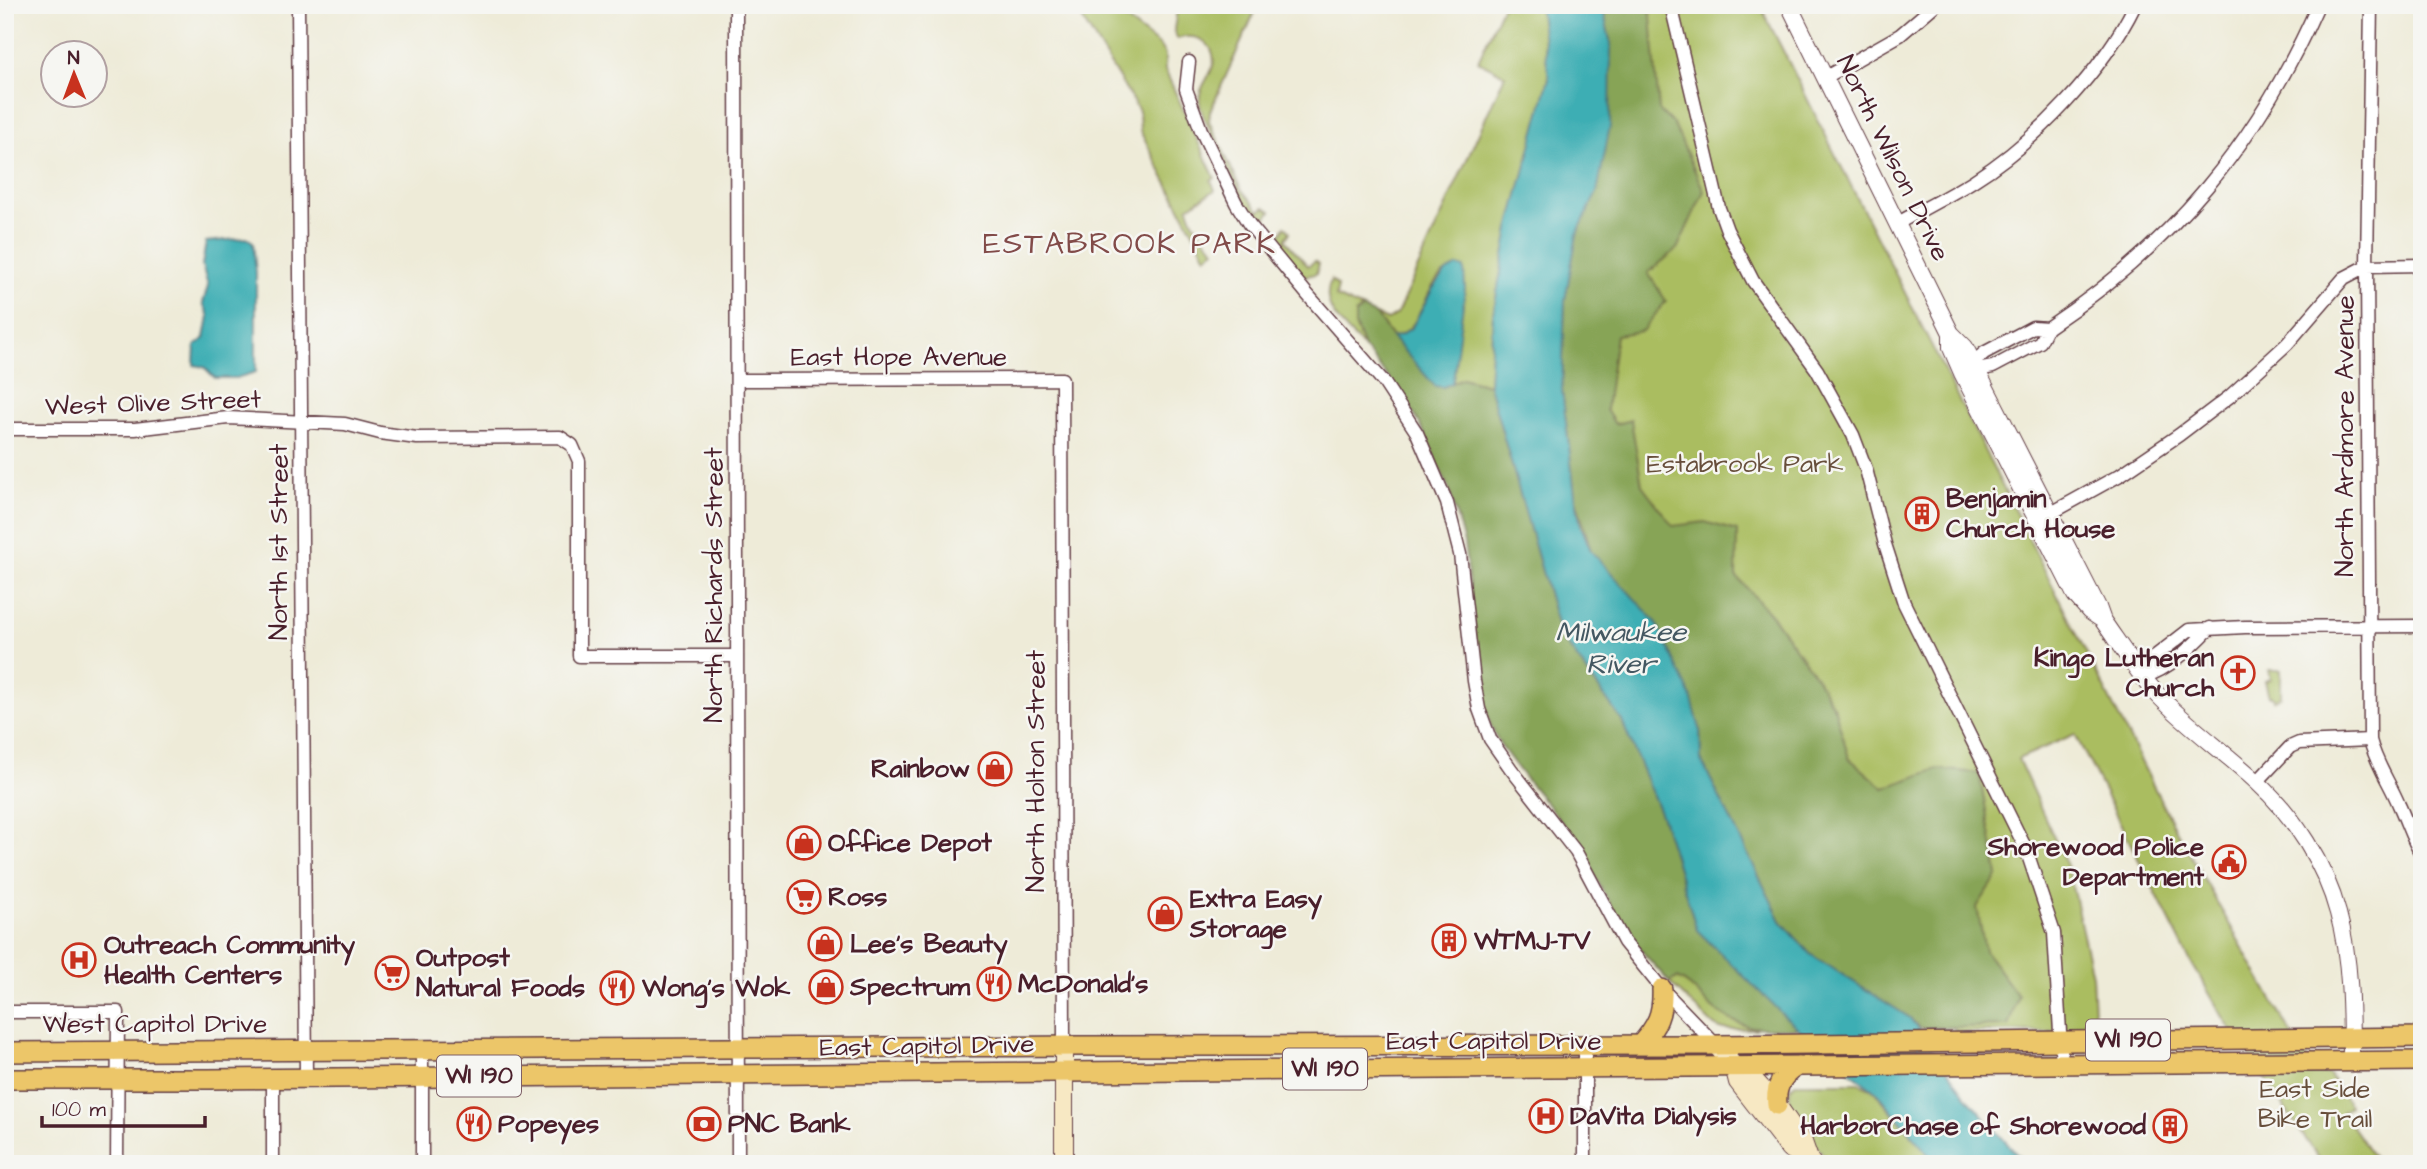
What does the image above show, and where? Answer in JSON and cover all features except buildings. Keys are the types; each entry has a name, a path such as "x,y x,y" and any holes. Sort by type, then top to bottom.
{"main road":[{"path":"1641,1044 1661,1016 1662,989"},
{"path":"2234,1039 2213,1048 2180,1051 2177,1056 2181,1064 2238,1052 2330,1049 2341,1046 2351,1036"},
{"name":"East Capitol Drive","path":"306,1050 1783,1045 2422,1037"},
{"path":"1716,1045 1734,1066 1755,1081 1777,1105 1803,1142 1811,1163"},
{"name":"North Holton Street","path":"1064,1046 1064,1164"},
{"path":"2351,1062 2357,1055 2365,1052 2422,1049"},
{"name":"West Capitol Drive","path":"5,1052 306,1050"},
{"name":"East Capitol Drive","path":"273,1079 2422,1061"},
{"path":"1734,1066 1738,1082 1789,1148 1811,1163"},
{"path":"1777,1105 1776,1096 1782,1079 1788,1071 1798,1066"},
{"name":"West Capitol Drive","path":"5,1079 273,1079"}],"street":[{"name":"North 1st Street","path":"298,5 306,1078"},
{"name":"North Richards Street","path":"736,5 738,1164"},
{"path":"1671,5 1719,208 1727,230 1753,281 1817,370 1853,435 1866,469 1885,544 1904,603 2026,849 2054,933 2062,1065"},
{"name":"North Wilson Drive","path":"1789,5 1951,333 1951,348 1971,369 2044,517 2076,595 2103,621 2143,677 2197,732 2257,782 2292,820 2308,844 2333,898 2345,945 2351,1062"},
{"path":"1826,77 1900,35 1935,5"},
{"path":"1898,223 1974,180 2026,141 2083,83 2128,21 2135,5"},
{"path":"1971,369 1993,366 2040,342 2047,328 2091,299 2130,267 2204,192 2236,153 2277,90 2318,5"},
{"name":"North Ardmore Avenue","path":"2371,5 2367,266 2370,740 2375,758 2422,855"},
{"path":"1189,62 1186,89 1201,130 1236,203 1249,224 1299,285 1383,381 1416,433 1447,503 1460,554 1474,681 1479,709 1490,738 1511,769 1566,837 1624,942 1662,989 1716,1045"},
{"path":"2044,517 2120,475 2219,404 2287,344 2344,278 2367,266 2422,265"},
{"name":"East Hope Avenue","path":"737,380 1062,379"},
{"name":"North Holton Street","path":"1062,379 1064,1046"},
{"name":"West Olive Street","path":"5,429 135,429 228,418 345,424 380,433 417,438 560,438 572,445 579,461 579,656 736,656"},
{"path":"2143,677 2149,661 2189,630 2422,626"},
{"path":"2257,782 2290,747 2299,743 2370,740"},
{"path":"5,1012 118,1012 117,1164"},
{"path":"1586,1044 1586,1164"},
{"path":"422,1049 422,1164"},
{"path":"273,1079 273,1164"}],"green space":[{"path":"1071,5 1107,5 1159,45 1165,54 1165,70 1215,178 1211,180 1215,190 1188,207 1198,230 1215,249 1206,257 1140,131 1139,111"},
{"path":"1178,5 1258,5 1210,111 1209,121 1241,189 1259,211 1265,207 1271,211 1267,217 1254,218 1203,116 1200,96 1214,57 1208,45 1200,39 1177,39 1174,29"},
{"path":"1503,5 1539,5 1549,78 1509,229 1493,314 1489,385 1462,378 1452,383 1465,289 1463,268 1449,271 1439,278 1418,317 1403,333 1392,337 1376,315 1388,320 1397,314 1505,75 1478,61"},
{"name":"Estabrook Park","path":"1602,5 1760,5 2170,819 2284,1021 2317,1074 2329,1074 2350,1106 2342,1112 2378,1164 2323,1164 2226,1022 2187,955 2075,734 2018,759 2068,868 2092,975 2095,1032 1957,1032 1953,1028 1919,1028 1591,551 1581,526 1575,495 1611,45"},
{"path":"1602,5 1650,5 1659,110 1674,125 1704,191 1677,249 1648,273 1666,301 1642,331 1616,335 1606,410 1615,424 1631,420 1642,485 1673,526 1705,522 1737,531 1736,576 1772,616 1817,678 1835,710 1849,758 1884,788 1937,769 1979,773 1998,875 1977,907 1985,951 2018,996 2008,1026 1919,1028 1910,1018 1810,954 1781,921 1701,760 1700,727 1591,551 1575,495 1562,390 1565,300 1577,234 1597,192 1611,45"},
{"path":"1285,226 1290,232 1285,240 1308,266 1315,261 1319,264 1316,274 1305,276 1296,271 1277,248 1278,239"},
{"path":"1331,280 1338,286 1336,297 1363,309 1355,314 1355,325 1364,348 1331,309 1328,290"},
{"path":"1363,309 1376,315 1392,337 1443,387 1462,378 1489,385 1560,634 1622,721 1662,817 1697,930 1798,1028 1762,1028 1741,1024 1710,1006 1683,981 1677,978 1669,982 1625,932 1572,834 1501,746 1491,727 1483,700 1464,543 1449,489 1420,424 1397,388 1364,348 1355,325 1355,314"},
{"path":"2269,670 2281,670 2281,696 2274,700 2273,696 2269,696 2265,681 2271,679"},
{"path":"1677,978 1690,986 1717,1011 1756,1029 1720,1029 1714,1026 1669,982"},
{"path":"1795,1083 1859,1083 1873,1089 1916,1140 1945,1164 1831,1164 1793,1113 1790,1092"}],"water":[{"name":"Milwaukee River","path":"1539,5 1602,5 1611,45 1610,126 1597,192 1577,234 1565,300 1562,390 1575,495 1581,526 1591,551 1656,622 1691,696 1700,729 1701,760 1781,921 1810,954 1910,1018 1965,1095 2025,1164 1936,1164 1877,1092 1828,1055 1781,1013 1697,930 1662,817 1622,721 1560,634 1489,385 1493,314 1509,229 1549,78"},
{"path":"247,238 253,242 256,273 256,372 236,378 215,378 204,367 194,365 195,346 205,338 209,316 203,303 208,286 202,265 206,242"},
{"path":"1458,266 1464,268 1465,289 1454,374 1452,383 1443,387 1435,386 1392,337 1401,335 1412,327 1433,288 1446,272"}],"place":[{"name":"Benjamin Church House","path":"1922,514"},
{"name":"Kingo Lutheran Church","path":"2238,673"},
{"name":"Rainbow","path":"995,769"},
{"name":"Office Depot","path":"804,843"},
{"name":"Shorewood Police Department","path":"2229,862"},
{"name":"Ross","path":"804,897"},
{"name":"Extra Easy Storage","path":"1165,914"},
{"name":"WTMJ-TV","path":"1449,941"},
{"name":"Lee's Beauty","path":"825,944"},
{"name":"Outreach Community Health Centers","path":"79,960"},
{"name":"Outpost Natural Foods","path":"392,973"},
{"name":"McDonald's","path":"994,984"},
{"name":"Spectrum","path":"826,987"},
{"name":"Wong's Wok","path":"617,988"},
{"name":"DaVita Dialysis","path":"1546,1116"},
{"name":"Popeyes","path":"474,1124"},
{"name":"PNC Bank","path":"704,1124"},
{"name":"HarborChase of Shorewood","path":"2170,1126"}],"district":[{"name":"ESTABROOK PARK","path":"1130,244"}],"park label":[{"name":"East Side Bike Trail","path":"2315,1104"}]}
